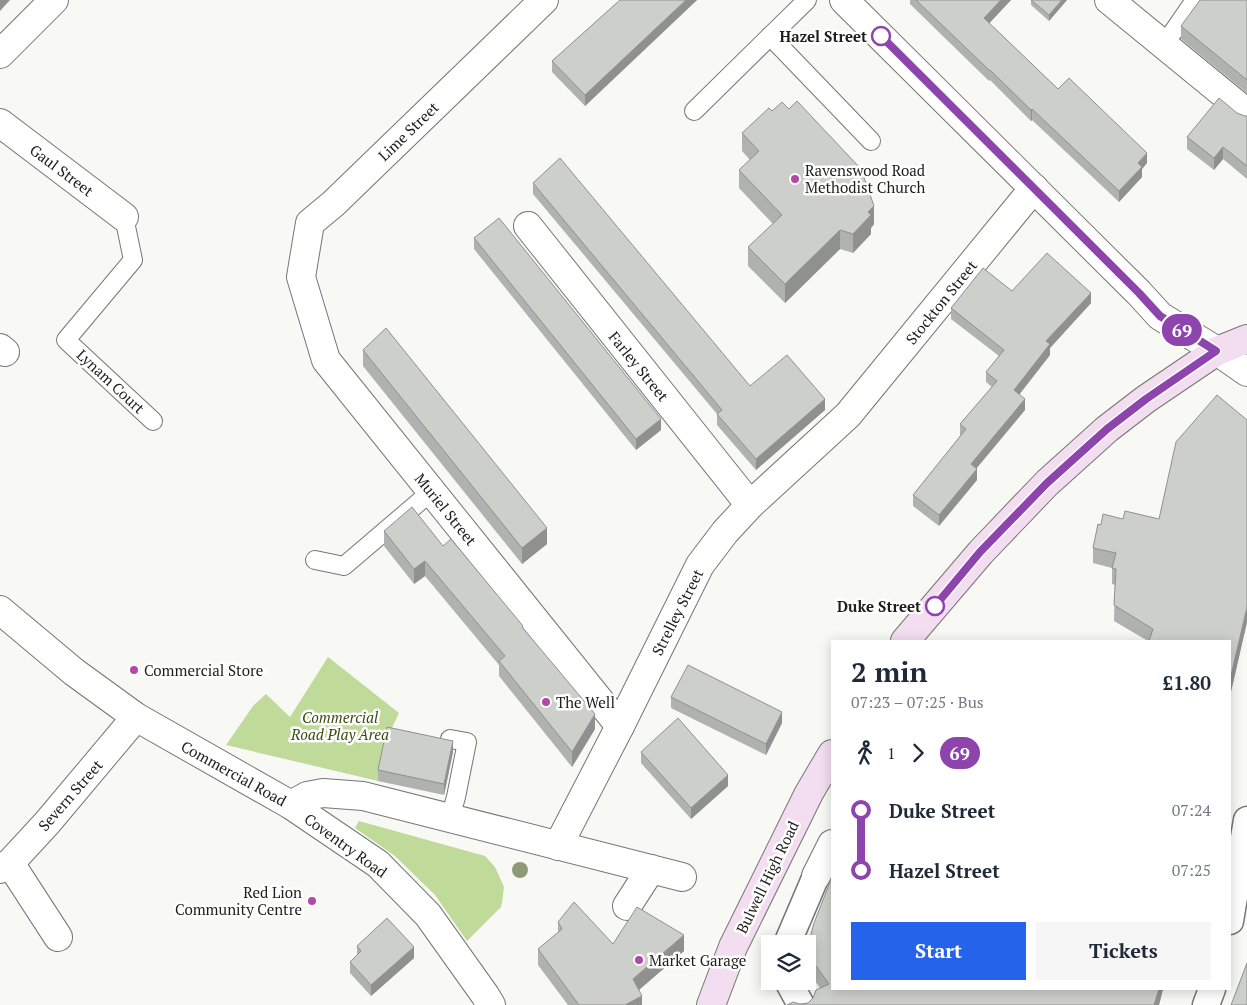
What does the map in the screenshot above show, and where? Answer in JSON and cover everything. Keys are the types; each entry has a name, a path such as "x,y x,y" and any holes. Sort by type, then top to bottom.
{"main road":[{"path":"906,640 980,552 1047,483 1107,429 1146,399 1216,351 1247,339"},
{"name":"Bulwell High Road","path":"711,1005 733,947 809,793 831,756"}],"street":[{"path":"0,54 54,0"},
{"name":"Lime Street","path":"301,277 310,224 544,0"},
{"path":"1109,0 1247,113"},
{"path":"853,3 1160,316 1247,372"},
{"name":"Gaul Street","path":"0,123 124,217"},
{"name":"Stockton Street","path":"848,415 1034,188"},
{"name":"Farley Street","path":"528,226 750,505"},
{"name":"Muriel Street","path":"301,277 326,360 620,726"},
{"name":"Strelley Street","path":"558,846 700,565 725,532 750,505 848,415"},
{"name":"Commercial Road","path":"0,610 74,672 136,717 291,805 307,796 323,793 363,796 682,877"},
{"name":"Severn Street","path":"5,866 53,815 136,717"},
{"name":"Coventry Road","path":"291,805 378,864 416,902 428,915 491,1005"},
{"path":"1231,915 1247,820"},
{"path":"792,935 816,876 831,849"},
{"path":"5,866 58,937"},
{"path":"627,906 651,869"},
{"path":"793,990 801,1005"},
{"path":"1206,1005 1212,990"}],"lane":[{"path":"694,111 807,0"},
{"path":"1164,45 1195,0"},
{"path":"770,36 871,141"},
{"name":"Lynam Court","path":"124,217 133,260 66,340 153,421"},
{"path":"315,560 344,566 432,491"},
{"path":"450,739 466,742 450,818"}],"green space":[{"name":"Commercial Road Play Area","path":"328,657 399,713 387,738 378,781 226,745 253,706 266,694 290,717"},
{"path":"359,821 485,856 495,867 504,887 501,907 467,941 435,895 395,856 355,828"}],"building":[{"path":"620,0 686,0 585,95 552,61"},
{"path":"916,0 1001,0 984,18 1058,89 1069,78 1147,153 1138,163 1142,167 1119,191"},
{"path":"1031,0 1062,0 1049,15"},
{"path":"1200,0 1247,0 1247,80 1181,26"},
{"path":"1219,98 1237,113 1247,116 1247,166 1223,147 1214,158 1187,137"},
{"name":"Ravenswood Road Methodist Church","path":"797,101 861,169 874,206 868,212 871,215 853,234 840,230 785,284 748,247 782,215 739,170 759,151 742,133 769,108 772,111 782,102 789,109"},
{"path":"560,158 750,386 787,355 825,399 756,459 717,414 722,410 533,183"},
{"path":"499,218 661,419 636,439 474,238"},
{"path":"1047,253 1091,293 1046,341 1050,344 1014,390 1025,399 971,464 977,469 939,515 913,495 966,429 960,424 997,381 986,372 1004,350 951,308 983,268 1012,291"},
{"path":"386,328 547,528 522,548 363,350"},
{"path":"1217,395 1247,420 1247,607 1231,676 1231,640 1149,640 1153,629 1114,605 1116,569 1112,568 1116,553 1093,548 1098,524 1101,525 1103,514 1123,519 1125,511 1159,519 1176,442"},
{"path":"412,507 443,546 451,539 595,714 572,752 499,661 505,656 425,561 414,569 384,531"},
{"path":"688,665 782,712 766,744 671,697"},
{"path":"678,718 728,775 691,808 641,752"},
{"path":"387,727 453,741 444,784 378,770"},
{"path":"831,880 831,990 1159,990 1154,1005 787,1005 793,1002 800,1004 808,1003 813,998 816,990 829,984 816,966 816,935 811,935"},
{"path":"574,902 613,944 637,907 684,935 633,979 642,996 625,1005 579,1005 538,949 562,929 558,922"},
{"path":"387,918 414,947 371,985 350,962 361,951 357,946"},
{"path":"1247,963 1247,1005 1231,1005"}],"bus line":[{"name":"69","path":"881,36 1160,316 1216,351 1146,399 1107,429 1047,483 980,552 935,606"}],"place":[{"name":"Hazel Street","path":"881,36"},
{"name":"Ravenswood Road Methodist Church","path":"795,179"},
{"name":"Duke Street","path":"935,606"},
{"name":"Commercial Store","path":"134,670"},
{"name":"The Well","path":"546,702"},
{"name":"Red Lion Community Centre","path":"312,901"},
{"name":"Market Garage","path":"639,960"}]}
